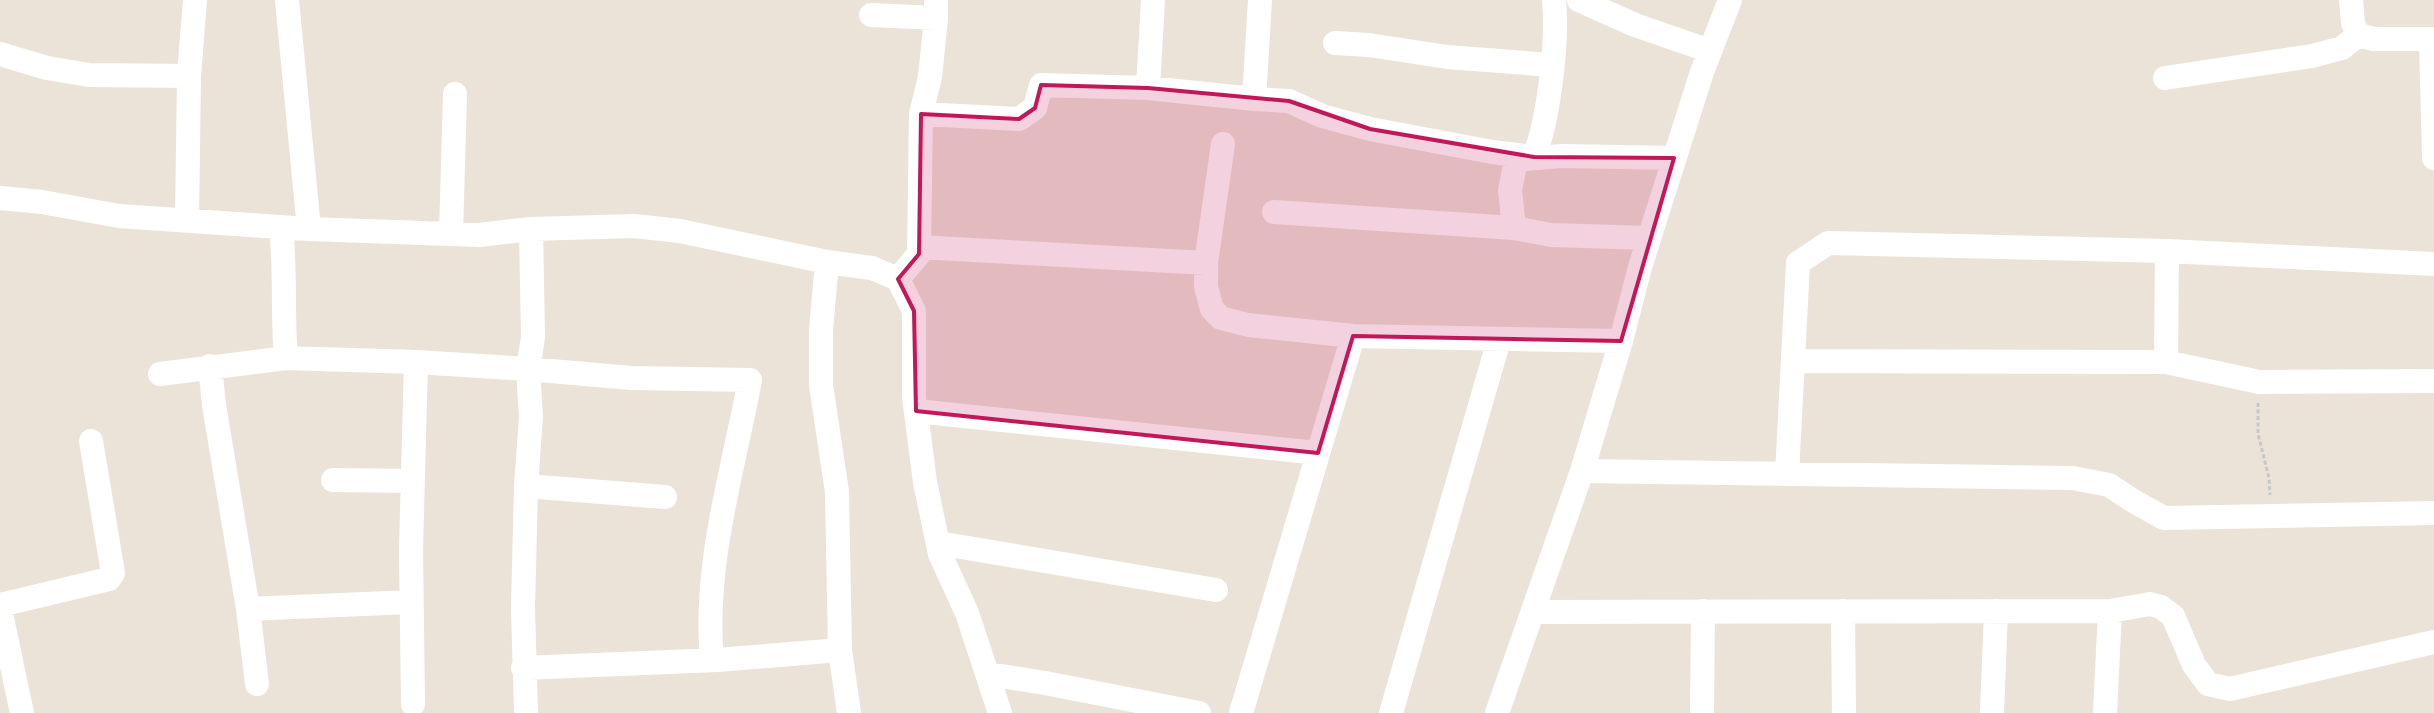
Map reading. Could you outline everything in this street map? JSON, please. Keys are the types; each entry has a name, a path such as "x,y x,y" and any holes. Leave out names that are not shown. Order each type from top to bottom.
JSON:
{"street":[{"path":"187,219 189,76 195,0"},
{"path":"287,0 310,229"},
{"path":"1148,88 1153,0"},
{"path":"1254,99 1260,0"},
{"path":"1534,157 1543,134 1551,65 1554,0"},
{"path":"1580,0 1635,25 1710,51"},
{"path":"1497,713 1582,471 1674,158 1710,51 1730,0"},
{"path":"2351,0 2353,23 2358,36"},
{"path":"871,15 936,9 930,76 921,114 919,254 898,279"},
{"path":"2165,78 2312,56 2342,48 2358,36 2374,39 2432,40 2434,158"},
{"path":"1335,43 1369,45 1447,57 1551,65"},
{"path":"0,54 47,68 89,75 189,76"},
{"path":"921,114 1019,118 1035,108 1041,85 1148,88 1289,101 1322,116 1370,129 1492,152 1534,157 1674,158"},
{"path":"451,234 455,94"},
{"path":"1223,144 1206,263 1208,294 1212,309 1221,318 1248,325 1353,336 1620,341"},
{"path":"1514,228 1510,190 1516,160 1534,157"},
{"path":"0,198 42,202 119,216 187,219 310,229 479,235 531,229 634,226 670,230 827,262 872,268 898,279 914,311 916,410 925,482 940,554 967,613 1000,713"},
{"path":"1274,212 1514,228 1551,235 1649,238"},
{"path":"281,227 285,262 284,333 286,358"},
{"path":"526,713 523,668 526,486 531,417 528,369 533,337 531,229"},
{"path":"1787,474 1798,263 1828,243 2167,251 2434,264"},
{"path":"919,247 1206,263"},
{"path":"2166,362 2167,251"},
{"path":"827,262 821,330 821,385 837,492 840,650 849,713"},
{"path":"1242,713 1353,336"},
{"path":"1391,713 1499,340"},
{"path":"160,374 210,366 286,358 416,362 632,378 750,380 716,553 711,625 712,660"},
{"path":"1793,361 2166,362 2259,382 2434,381"},
{"path":"413,704 410,602 411,481 416,362"},
{"path":"210,366 214,405 248,609 257,684"},
{"path":"916,410 1318,453"},
{"path":"0,605 109,579 113,573 91,441"},
{"path":"1582,471 2073,478 2109,485 2164,518 2434,513"},
{"path":"333,480 411,481"},
{"path":"526,486 665,497"},
{"path":"938,543 1216,590"},
{"path":"248,609 410,602"},
{"path":"1534,612 2110,611 2150,604 2161,608 2173,616 2194,665 2208,684 2230,689 2434,642"},
{"path":"0,609 22,713"},
{"path":"1702,713 1703,611"},
{"path":"1843,611 1844,713"},
{"path":"1992,713 1996,611"},
{"path":"2105,713 2110,611"},
{"path":"523,668 712,660 840,650"},
{"path":"988,674 1045,682 1173,710 1199,713"}],"path":[{"path":"2259,382 2258,434 2268,478 2272,516"}],"highlighted area":[{"path":"1041,85 1148,88 1289,101 1370,129 1534,157 1674,158 1621,341 1353,336 1318,453 916,411 914,311 898,279 919,254 921,114 1019,119 1035,108"}]}
